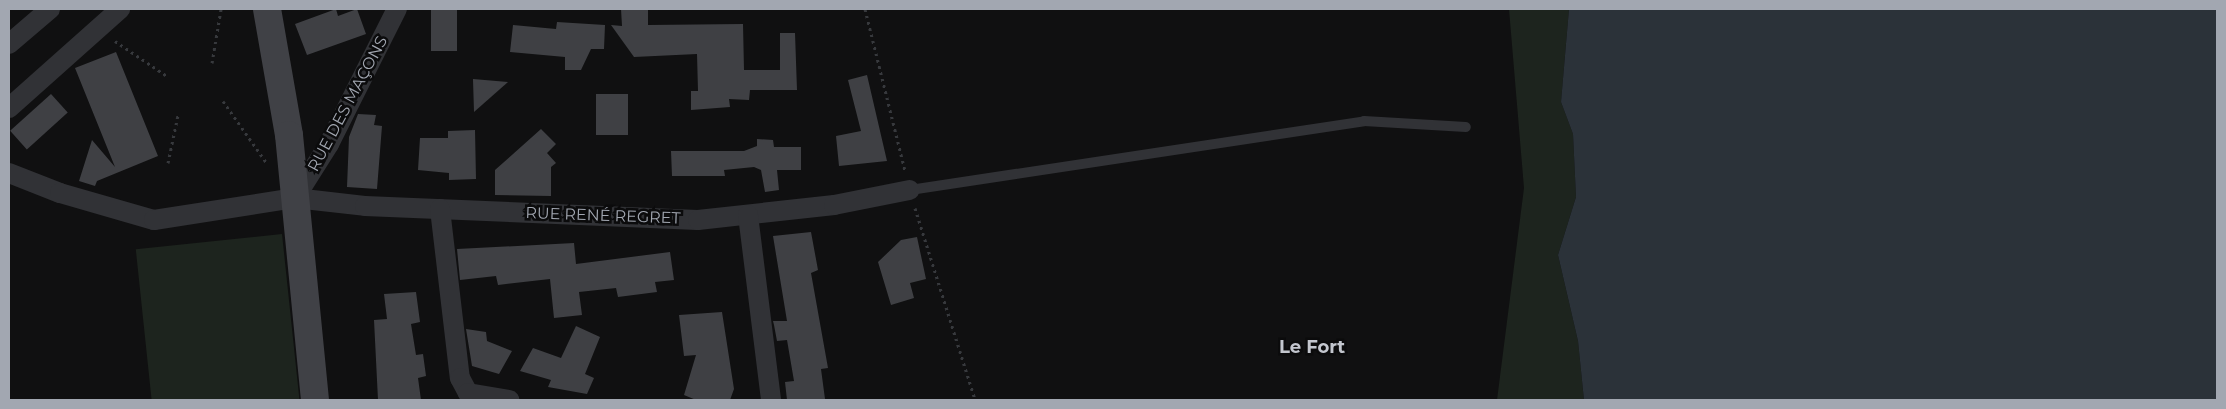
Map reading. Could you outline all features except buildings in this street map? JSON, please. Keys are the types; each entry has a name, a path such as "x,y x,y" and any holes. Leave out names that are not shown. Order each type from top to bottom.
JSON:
{"street":[{"path":"9,44 50,9"},
{"path":"9,108 120,9"},
{"path":"267,9 279,64 295,198 315,400"},
{"name":"RUE DES MAÇONS","path":"295,198 329,144 398,9"},
{"name":"RUE RENÉ REGRET","path":"9,173 154,220 295,198 440,209 698,220 834,205 910,190"},
{"path":"440,209 456,365 468,396 508,400"},
{"path":"748,215 772,400"}],"lane":[{"path":"910,190 1364,121 1466,127"}],"path":[{"path":"212,63 221,9"},
{"path":"97,29 166,76"},
{"path":"223,102 268,164"},
{"path":"168,163 178,115"}],"shaded area":[{"path":"1509,9 1569,9 1561,102 1573,134 1576,197 1558,255 1578,341 1584,400 1497,400 1524,188"},
{"path":"1569,9 2217,9 2217,400 1584,400 1578,341 1558,255 1576,197 1573,134 1561,102"},
{"path":"282,234 299,400 152,400 136,249"}],"district":[{"name":"Le Fort","path":"1312,347"}]}
